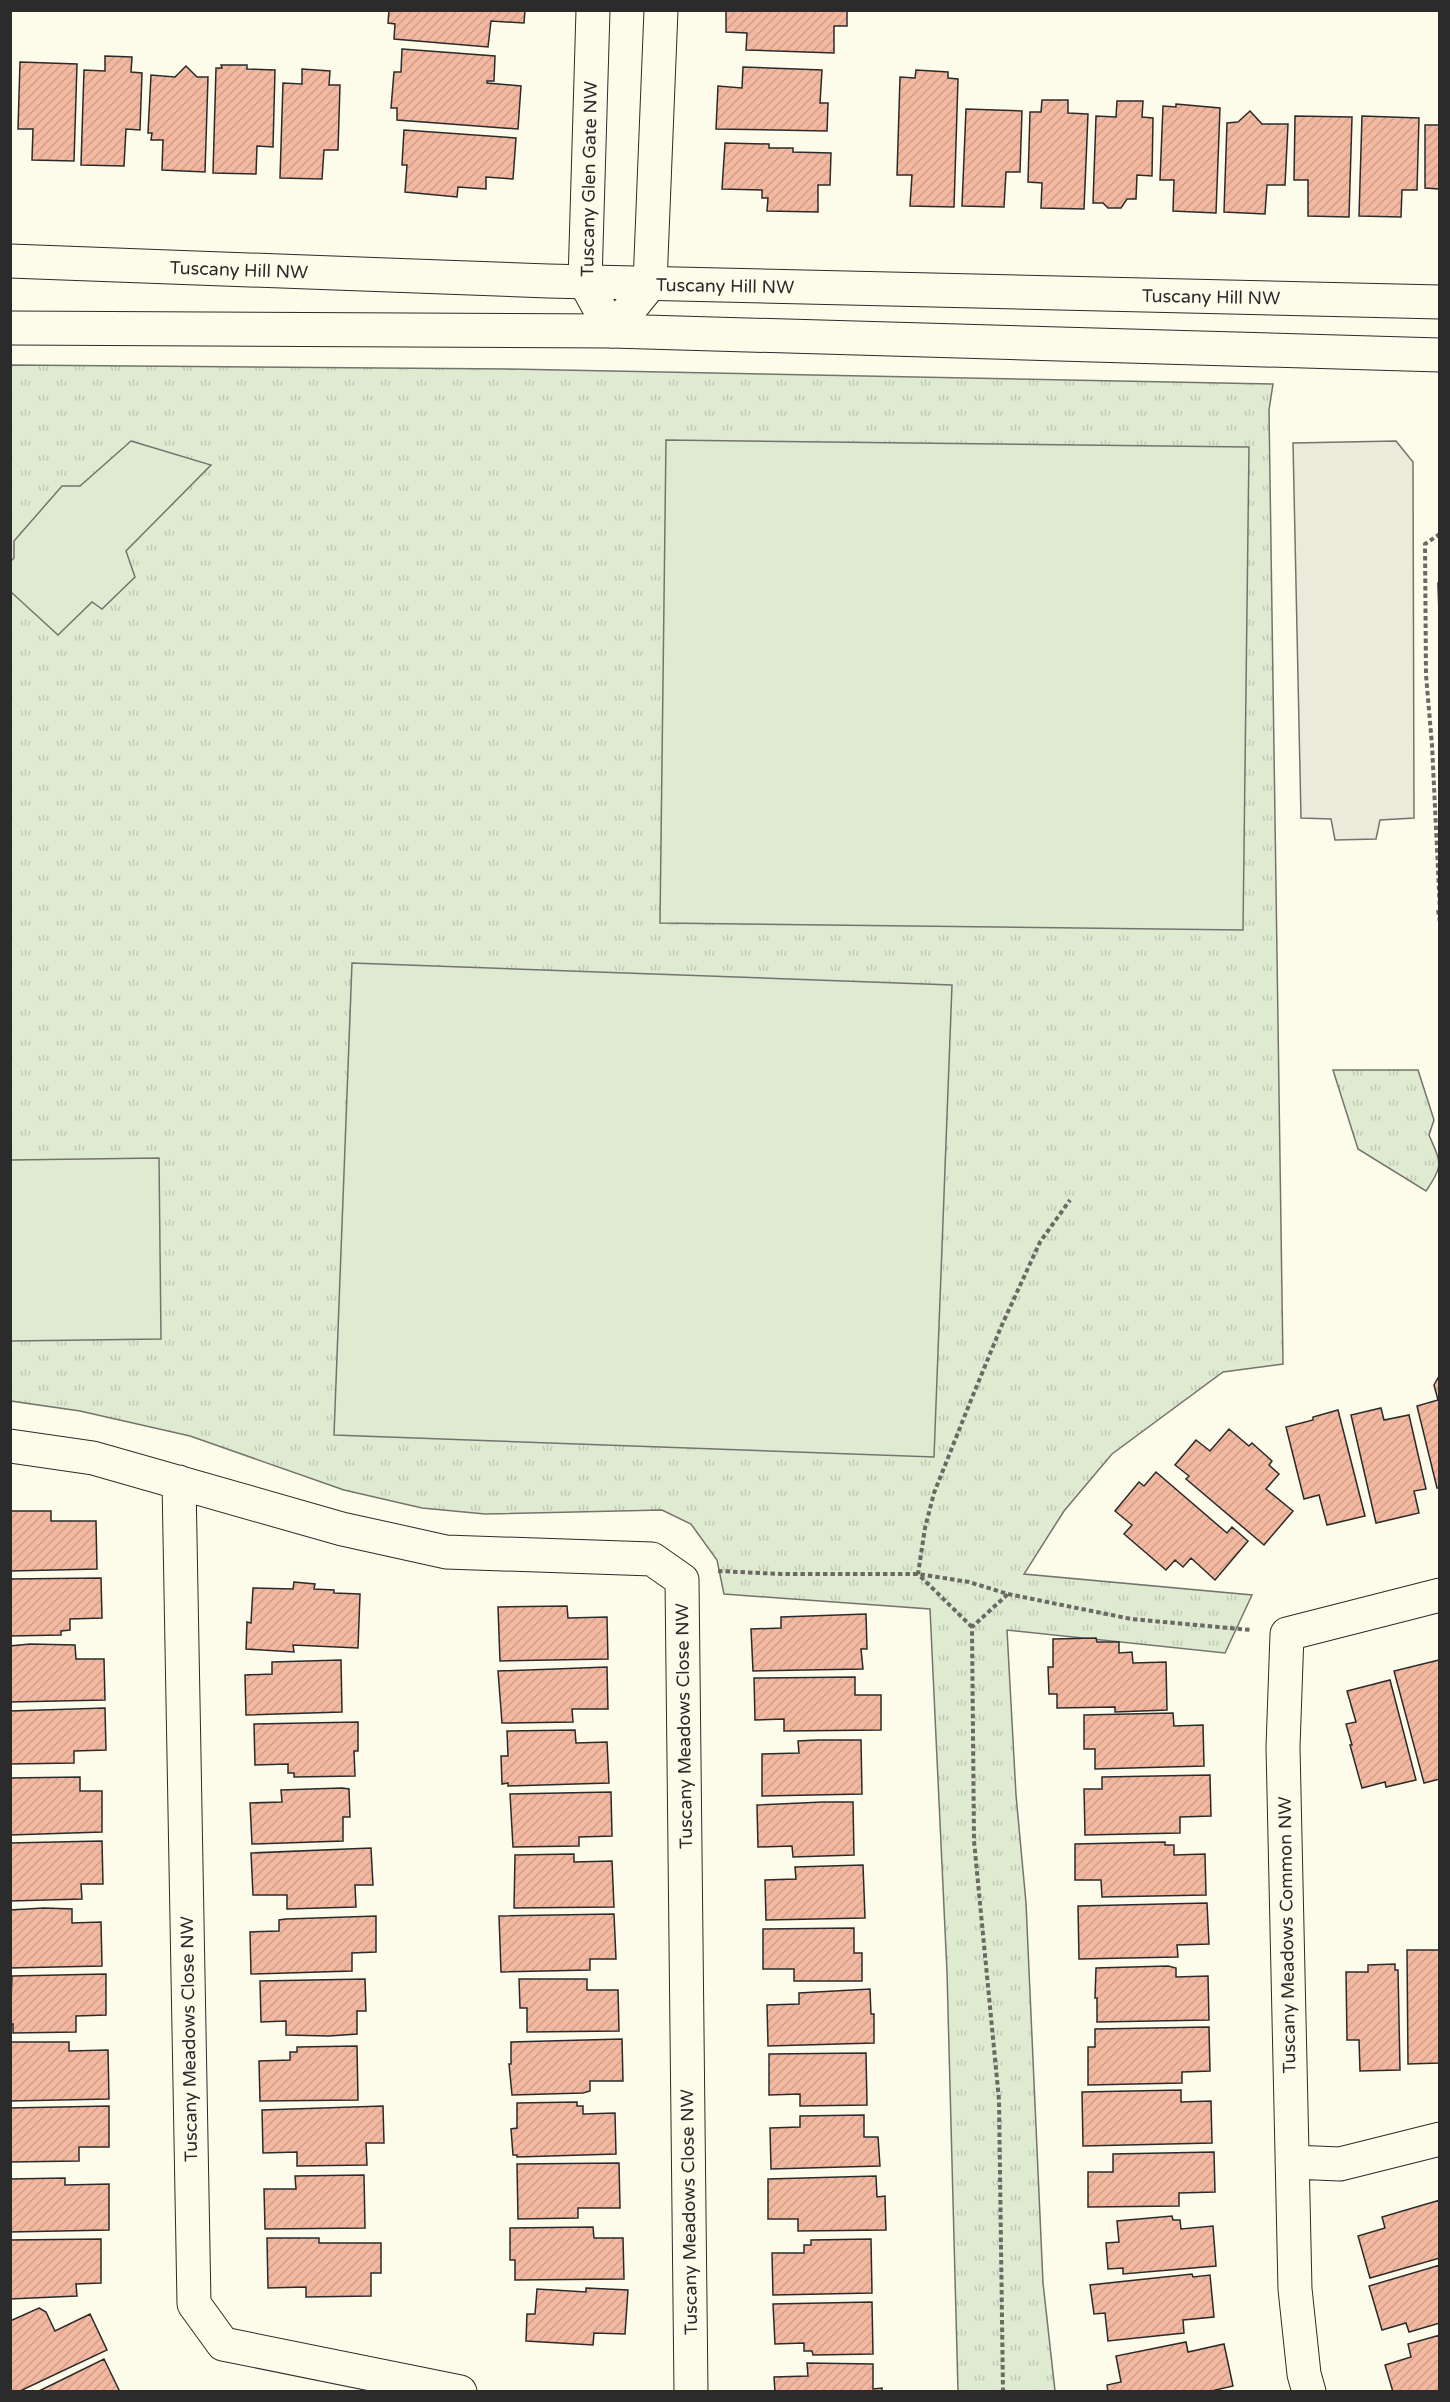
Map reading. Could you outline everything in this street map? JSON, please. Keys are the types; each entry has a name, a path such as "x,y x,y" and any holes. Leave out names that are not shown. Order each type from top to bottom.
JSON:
{"street":[{"name":"Tuscany Glen Gate NW","path":"593,10 585,282 612,331"},
{"path":"612,331 650,284 661,10"},
{"name":"Tuscany Hill NW","path":"10,261 650,284 1440,302"},
{"path":"10,328 612,331 1440,355"},
{"name":"Tuscany Meadows Close NW","path":"10,1446 93,1458 342,1529 446,1552 652,1559 682,1580 691,2391"},
{"name":"Tuscany Meadows Close NW","path":"179,1482 194,2304 223,2344 460,2391"},
{"path":"1287,1634 1440,1595"},
{"name":"Tuscany Meadows Common NW","path":"1287,1634 1283,1747 1295,2289 1304,2374 1309,2391"},
{"path":"1292,2162 1340,2164 1440,2139"}],"path":[{"path":"1440,534 1425,544 1426,675 1432,745 1440,922"},
{"path":"918,1574 925,1528 934,1493 985,1366 1040,1242 1070,1200"},
{"path":"682,1580 711,1570 781,1574 918,1574 969,1582 1008,1594 1131,1618 1287,1634"},
{"path":"918,1574 972,1627 974,1841 999,2100 1003,2391"},
{"path":"972,1627 1008,1594"}],"green space":[{"path":"11,365 509,369 1273,384 1269,410 1283,1364 1223,1372 1112,1454 1064,1511 1024,1574 1252,1595 1225,1653 1007,1630 1016,1795 1026,1903 1043,2283 1055,2391 958,2391 947,1972 930,1609 724,1594 717,1560 691,1524 662,1510 485,1514 422,1508 344,1490 190,1436 80,1411 11,1401"},
{"path":"666,440 1249,447 1243,930 660,923"},
{"path":"131,441 211,465 126,551 135,577 102,609 92,602 58,635 11,592 11,561 14,558 14,541 62,486 80,486"},
{"path":"352,963 952,985 934,1457 334,1435"},
{"path":"1333,1070 1418,1070 1434,1120 1429,1135 1439,1164 1436,1175 1426,1191 1358,1149"},
{"path":"159,1158 161,1339 11,1341 11,1160"}],"shaded area":[{"path":"1396,441 1413,462 1414,818 1380,820 1376,839 1335,840 1331,819 1301,818 1293,443"}],"building":[{"path":"389,10 525,10 524,23 491,21 488,47 394,39 395,24 388,23"},
{"path":"726,10 847,10 847,26 834,26 834,53 746,50 747,33 726,32"},
{"path":"402,49 495,56 494,81 487,81 487,83 521,86 518,129 397,120 397,108 391,108 394,72 401,72"},
{"path":"105,56 132,57 131,72 142,73 140,130 126,129 124,166 81,165 84,70 105,71"},
{"path":"20,62 77,64 74,161 32,160 33,129 18,129"},
{"path":"221,65 247,65 247,69 275,70 273,147 257,146 256,174 213,173 216,68 222,68"},
{"path":"186,66 197,77 208,77 205,172 162,170 163,140 151,140 152,133 148,133 151,75 175,77"},
{"path":"743,67 822,70 820,103 828,103 827,131 716,129 718,86 742,88"},
{"path":"302,69 330,71 329,85 340,85 338,150 324,150 322,179 280,178 283,83 302,84"},
{"path":"916,70 948,72 948,78 958,79 954,207 910,206 912,175 897,175 900,77 915,78"},
{"path":"1042,100 1068,100 1068,113 1088,114 1084,209 1041,208 1042,183 1028,182 1030,112 1041,112"},
{"path":"1117,101 1143,101 1142,117 1153,118 1152,176 1137,175 1136,199 1127,199 1121,208 1108,208 1103,203 1093,203 1096,116 1116,117"},
{"path":"1176,104 1220,108 1216,213 1173,211 1174,180 1160,180 1163,106 1176,107"},
{"path":"966,109 1022,111 1020,172 1006,172 1004,207 962,206"},
{"path":"1250,111 1262,124 1288,124 1285,185 1267,185 1265,214 1224,212 1227,123 1238,122"},
{"path":"1295,116 1352,117 1349,217 1308,216 1308,180 1294,180"},
{"path":"1362,116 1419,118 1417,190 1402,190 1401,217 1359,216"},
{"path":"1425,125 1440,125 1440,219 1439,189 1425,188"},
{"path":"404,130 516,138 513,179 486,177 486,189 458,187 457,197 405,192 407,165 402,165"},
{"path":"725,143 769,144 769,148 793,148 793,152 831,153 830,185 818,185 818,212 767,211 768,198 762,198 762,190 722,189"},
{"path":"1438,583 1440,583 1440,645"},
{"path":"1439,1376 1440,1488 1437,1488 1417,1406 1438,1400 1434,1385"},
{"path":"1381,1408 1384,1420 1409,1415 1426,1489 1414,1491 1419,1513 1376,1523 1351,1415"},
{"path":"1338,1410 1365,1516 1327,1525 1319,1495 1304,1499 1286,1427"},
{"path":"1229,1429 1249,1446 1252,1443 1272,1461 1269,1465 1279,1474 1266,1489 1293,1511 1264,1545 1186,1479 1189,1476 1175,1465 1196,1440 1210,1451"},
{"path":"1156,1472 1227,1533 1232,1527 1248,1541 1215,1580 1191,1558 1183,1567 1175,1560 1166,1570 1124,1534 1132,1525 1115,1511 1139,1482 1144,1486"},
{"path":"10,1511 51,1511 51,1521 96,1521 97,1569 10,1571"},
{"path":"101,1578 102,1618 70,1619 70,1630 61,1631 61,1635 10,1636 10,1579"},
{"path":"294,1582 315,1584 314,1589 334,1590 334,1593 360,1594 358,1648 293,1645 294,1652 246,1649 247,1622 251,1623 253,1588 293,1589"},
{"path":"567,1606 568,1618 607,1617 608,1659 500,1661 498,1607"},
{"path":"866,1614 867,1649 861,1649 863,1669 753,1671 751,1629 781,1628 781,1617"},
{"path":"1096,1638 1097,1642 1119,1642 1119,1653 1132,1652 1133,1663 1166,1662 1167,1710 1115,1712 1115,1707 1057,1708 1057,1694 1049,1694 1048,1667 1053,1667 1053,1639"},
{"path":"75,1645 76,1659 104,1659 105,1700 10,1702 10,1646"},
{"path":"341,1660 342,1712 246,1715 245,1675 272,1674 272,1662"},
{"path":"1439,1660 1440,1779 1424,1783 1394,1671"},
{"path":"607,1667 608,1709 572,1709 573,1722 502,1723 498,1671"},
{"path":"855,1677 855,1695 881,1695 881,1730 784,1731 784,1719 755,1720 754,1678"},
{"path":"1390,1680 1416,1780 1386,1787 1385,1782 1362,1788 1346,1724 1356,1722 1347,1691"},
{"path":"105,1708 106,1750 74,1751 74,1763 10,1764 10,1711"},
{"path":"1173,1713 1174,1726 1203,1725 1204,1766 1095,1769 1095,1749 1084,1749 1084,1715"},
{"path":"358,1722 358,1751 354,1751 355,1776 294,1777 294,1773 288,1773 288,1764 255,1765 254,1724"},
{"path":"575,1730 576,1743 607,1742 609,1783 508,1786 508,1783 502,1784 501,1756 508,1756 507,1731"},
{"path":"861,1740 862,1794 762,1796 762,1754 799,1753 798,1741"},
{"path":"1210,1775 1211,1816 1180,1817 1180,1833 1085,1835 1084,1789 1102,1789 1102,1777"},
{"path":"80,1777 80,1791 102,1791 102,1832 10,1835 10,1778"},
{"path":"349,1789 350,1817 343,1817 343,1841 252,1844 250,1803 282,1802 281,1790"},
{"path":"611,1792 612,1836 579,1837 579,1846 513,1847 510,1794"},
{"path":"853,1802 854,1855 793,1857 792,1846 758,1847 757,1805"},
{"path":"102,1841 103,1884 81,1884 82,1899 10,1901 10,1843"},
{"path":"1165,1842 1165,1845 1174,1845 1174,1855 1205,1854 1206,1895 1102,1897 1101,1880 1075,1880 1075,1844"},
{"path":"371,1848 373,1885 355,1885 356,1907 287,1909 287,1895 253,1895 251,1853"},
{"path":"574,1854 574,1862 612,1861 614,1907 514,1908 515,1855"},
{"path":"863,1865 865,1918 766,1920 765,1880 796,1879 795,1867"},
{"path":"1207,1903 1209,1944 1177,1945 1178,1957 1079,1959 1078,1906"},
{"path":"72,1909 72,1923 101,1922 102,1966 10,1968 10,1910"},
{"path":"614,1914 616,1959 590,1959 590,1970 501,1972 499,1916"},
{"path":"376,1916 376,1952 352,1953 352,1971 251,1974 250,1932 279,1931 279,1920 286,1919"},
{"path":"854,1928 854,1953 862,1953 862,1981 794,1981 794,1969 763,1969 763,1929"},
{"path":"1407,1950 1440,1950 1440,2063 1408,2064"},
{"path":"1395,1964 1395,1970 1398,1970 1400,2070 1360,2071 1359,2040 1347,2040 1346,1972 1368,1972 1368,1965"},
{"path":"1168,1966 1176,1968 1176,1977 1208,1976 1209,2020 1097,2022 1096,1968"},
{"path":"106,1974 106,2015 76,2016 76,2032 13,2033 13,2024 10,2024 12,1976"},
{"path":"365,1979 366,2011 357,2011 357,2034 286,2035 286,2021 261,2022 260,1981"},
{"path":"519,1979 587,1979 587,1990 618,1990 619,2031 527,2032 527,2008 520,2008"},
{"path":"870,1989 871,2014 874,2014 874,2043 768,2046 767,2005 799,2004 799,1993"},
{"path":"1209,2027 1210,2071 1182,2072 1182,2083 1088,2085 1088,2047 1095,2047 1095,2029"},
{"path":"622,2039 623,2081 590,2081 590,2091 583,2093 512,2095 509,2064 511,2064 511,2042"},
{"path":"10,2042 69,2042 69,2051 108,2050 109,2099 10,2101"},
{"path":"357,2046 358,2100 260,2101 259,2061 290,2060 290,2052 297,2052 297,2047"},
{"path":"866,2053 867,2105 800,2106 800,2094 769,2095 769,2054"},
{"path":"1181,2090 1181,2102 1211,2101 1212,2143 1083,2146 1082,2092"},
{"path":"577,2102 577,2106 583,2106 583,2114 615,2113 616,2154 517,2157 513,2155 511,2129 517,2128 517,2103"},
{"path":"109,2106 109,2147 79,2147 79,2161 10,2162 10,2108"},
{"path":"383,2106 384,2143 366,2143 367,2165 297,2166 297,2152 263,2153 262,2110"},
{"path":"864,2115 864,2137 878,2137 880,2166 771,2169 770,2128 800,2127 800,2116"},
{"path":"1214,2152 1215,2192 1179,2193 1179,2206 1088,2207 1088,2172 1113,2172 1113,2154"},
{"path":"619,2163 620,2208 578,2208 578,2218 518,2219 517,2164"},
{"path":"364,2175 365,2228 265,2229 264,2189 296,2189 295,2176"},
{"path":"876,2176 877,2197 885,2196 886,2230 798,2231 798,2219 768,2219 768,2179"},
{"path":"65,2178 65,2185 109,2184 109,2230 10,2232 10,2179"},
{"path":"1440,2200 1440,2258 1370,2278 1358,2236 1385,2228 1382,2217"},
{"path":"1172,2216 1173,2220 1180,2220 1181,2229 1213,2226 1216,2266 1123,2274 1123,2268 1108,2269 1106,2243 1119,2242 1117,2221"},
{"path":"593,2227 594,2238 623,2238 624,2279 515,2280 515,2260 510,2260 510,2228"},
{"path":"267,2238 319,2238 319,2243 381,2243 381,2273 371,2273 371,2296 306,2297 306,2287 268,2288"},
{"path":"101,2239 101,2283 76,2284 77,2296 10,2299 10,2240"},
{"path":"871,2239 872,2293 773,2295 772,2253 804,2253 804,2245 811,2245 811,2240"},
{"path":"1440,2265 1440,2323 1409,2332 1406,2323 1382,2330 1369,2286"},
{"path":"1192,2274 1193,2277 1210,2275 1214,2317 1183,2320 1184,2333 1108,2341 1105,2313 1094,2314 1090,2285"},
{"path":"586,2288 628,2290 625,2334 594,2333 593,2345 526,2341 527,2314 535,2314 537,2289 586,2292"},
{"path":"872,2302 873,2354 813,2355 812,2351 804,2351 804,2343 775,2344 773,2304"},
{"path":"39,2308 46,2312 55,2331 90,2314 107,2350 18,2392 12,2392 10,2387 10,2321"},
{"path":"1440,2335 1440,2391 1393,2392 1385,2365 1411,2357 1408,2344"},
{"path":"1186,2342 1188,2352 1224,2344 1233,2386 1207,2392 1108,2392 1107,2385 1121,2382 1116,2356"},
{"path":"104,2359 120,2392 37,2392"},
{"path":"807,2363 873,2364 873,2389 882,2388 882,2392 775,2392 774,2377 808,2376"}]}
